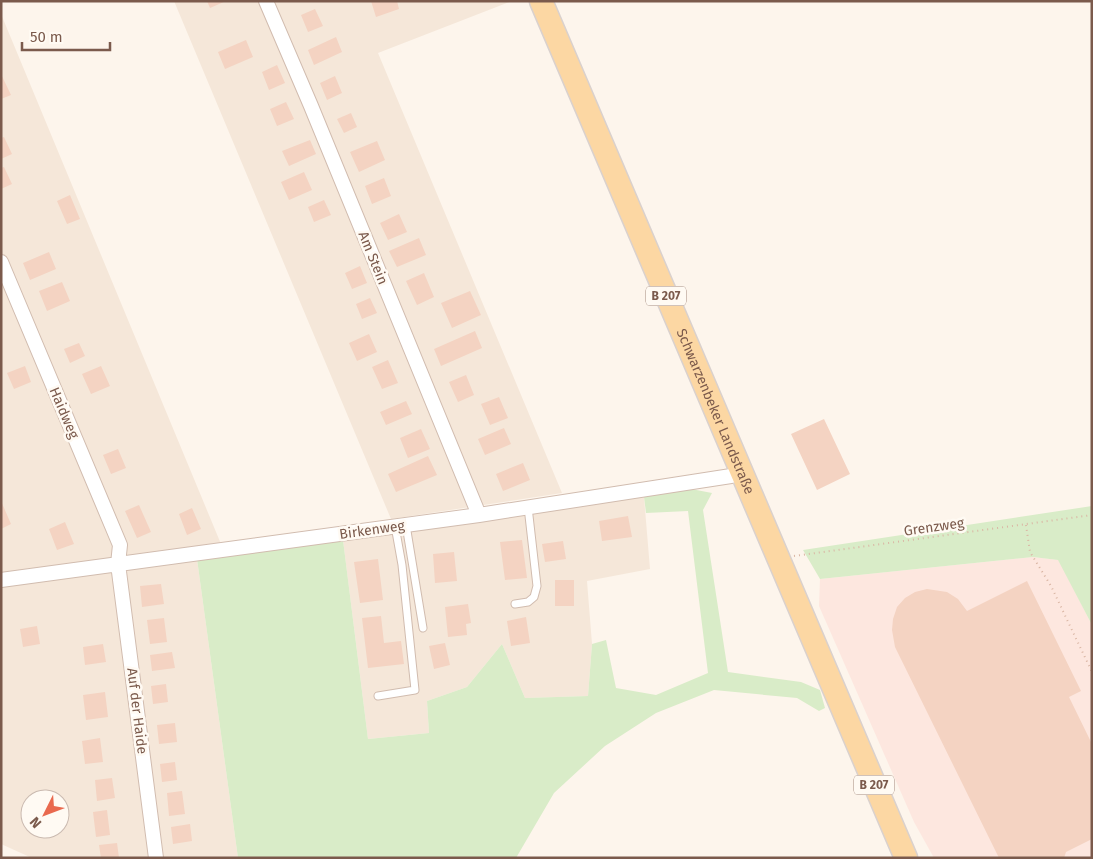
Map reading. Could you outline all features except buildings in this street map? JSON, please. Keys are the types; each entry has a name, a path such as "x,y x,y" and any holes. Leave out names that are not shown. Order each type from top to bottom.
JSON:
{"main road":[{"name":"Schwarzenbeker Landstraße","path":"541,1 906,858"}],"street":[{"name":"Am Stein","path":"266,1 312,106 479,515"},
{"name":"Haidweg","path":"1,262 120,545 118,564"},
{"name":"Birkenweg","path":"1,580 479,515 742,473"},
{"name":"Auf der Haide","path":"118,564 156,858"}],"lane":[{"path":"515,604 528,602 534,597 537,586 528,507"},
{"path":"400,526 423,628"},
{"path":"378,696 415,690 402,565 400,526"}],"path":[{"name":"Grenzweg","path":"778,558 1092,515"},
{"path":"1026,525 1030,552 1051,586 1092,672"}],"shaded area":[{"path":"174,1 512,1 378,53 562,493 391,519"},
{"path":"1,14 221,544 1,575"},
{"path":"644,497 650,569 587,581 592,644 588,696 525,698 502,644 467,687 427,701 429,733 368,739 343,540"},
{"path":"1033,557 1059,560 1092,625 1092,858 934,858 914,822 819,606 820,579"},
{"path":"197,559 238,858 32,858 1,844 1,587"}],"green space":[{"path":"686,488 712,493 703,510 728,672 801,682 820,690 825,708 819,711 797,698 714,690 656,713 605,746 554,793 516,858 238,858 197,559 343,540 368,739 429,733 427,701 467,687 502,644 525,698 588,696 592,644 606,640 616,688 656,695 708,673 688,511 646,513 644,497"},
{"path":"1092,506 1092,625 1058,560 1033,557 820,579 803,550"}]}
